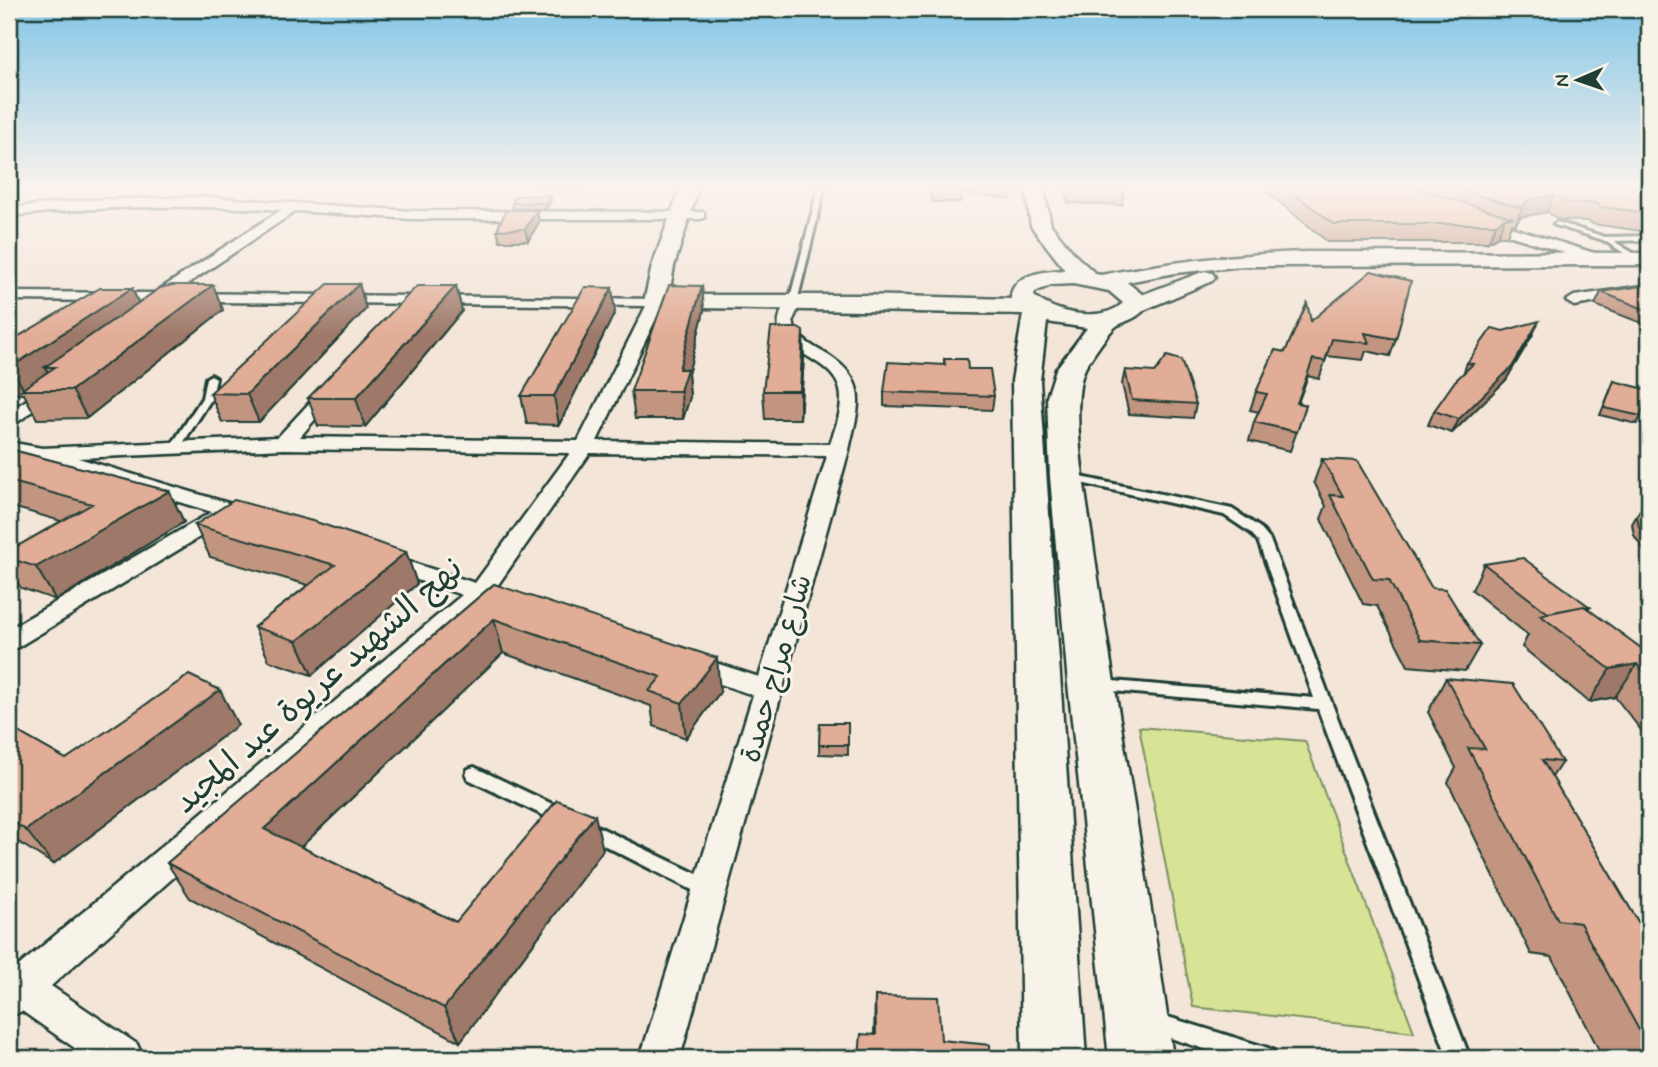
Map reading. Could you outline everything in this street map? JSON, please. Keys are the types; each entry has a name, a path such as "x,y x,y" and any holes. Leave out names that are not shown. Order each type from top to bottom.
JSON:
{"main road":[{"path":"676,289 685,236"},
{"path":"676,289 685,236"},
{"path":"1049,236 1068,261 1108,296"},
{"path":"1031,289 1070,319 1108,296 1175,267 1244,260 1598,259 1645,262"},
{"path":"676,289 793,302 860,302 1031,289 1060,277 1108,296 1254,271 1645,262"},
{"path":"1031,289 1026,381 1054,1058"},
{"path":"1108,296 1065,382 1062,397 1067,477 1090,684 1139,1038"}],"street":[{"path":"157,305 254,236"},
{"path":"1526,236 1598,259"},
{"path":"9,296 157,305 178,298 411,301 676,289"},
{"name":"نهج الشهيد عريوة عبد المجيد","path":"15,993 480,593 585,446 676,289"},
{"path":"1574,301 1649,289"},
{"path":"393,321 411,301"},
{"name":"شارع مراح حمدة","path":"660,1058 839,450 849,393 845,378 834,365 796,343 787,332 785,321 793,302"},
{"path":"284,443 348,372"},
{"path":"9,419 68,378"},
{"path":"42,454 284,443 839,450"},
{"path":"9,448 42,454 270,523"},
{"path":"9,640 230,510"},
{"path":"362,554 506,601"},
{"path":"663,655 768,690"},
{"path":"15,993 123,1058"}],"lane":[{"path":"793,302 810,236"},
{"path":"1595,236 1645,262"},
{"path":"1605,239 1649,238"},
{"path":"174,449 207,398 211,379"},
{"path":"1067,477 1208,506 1228,513 1255,530 1264,540 1459,1058"},
{"path":"1090,684 1324,704"},
{"path":"474,774 709,889"},
{"path":"1139,1038 1265,1058"}],"green space":[{"path":"1139,727 1305,741 1414,1032 1193,1007"}],"building":[{"path":"1371,271 1411,281 1396,339 1365,333 1369,343 1332,339 1325,361 1313,359 1297,403 1306,405 1297,432 1254,422 1267,394 1256,392 1275,350 1285,352 1307,303 1311,321"},
{"path":"328,284 359,284 247,394 210,393"},
{"path":"172,285 213,285 72,390 21,390 55,367 45,367 160,288"},
{"path":"669,285 702,286 679,369 687,369 680,391 631,391"},
{"path":"1649,285 1649,311 1601,292"},
{"path":"417,286 456,286 356,398 308,398"},
{"path":"585,287 612,288 554,396 521,396"},
{"path":"100,288 132,288 9,367 9,342"},
{"path":"1539,321 1512,367 1459,419 1434,411 1455,381 1473,364 1467,363 1492,328 1503,331"},
{"path":"771,328 798,328 803,331 800,391 763,391"},
{"path":"1167,356 1181,360 1196,404 1132,400 1125,370 1155,372"},
{"path":"944,359 967,359 968,369 990,369 994,396 884,392 888,362 945,365"},
{"path":"1614,381 1649,390 1641,416 1604,408"},
{"path":"9,449 169,491 36,567 9,558 9,551 92,504 9,481"},
{"path":"1322,459 1357,461 1432,588 1445,589 1480,645 1420,640 1389,580 1373,579 1330,495 1343,496"},
{"path":"1649,495 1649,542 1639,527 1637,516"},
{"path":"234,500 316,522 406,552 297,641 254,627 335,565 195,525"},
{"path":"1523,558 1590,607 1548,613 1484,564"},
{"path":"494,584 717,658 682,703 649,691 661,677 494,619 264,829 456,922 557,800 595,815 444,1008 167,863"},
{"path":"1584,606 1649,654 1649,678 1637,664 1610,669 1540,615"},
{"path":"189,675 220,690 26,830 9,819 9,727 66,759"},
{"path":"1446,678 1513,684 1562,762 1542,760 1649,940 1649,1048 1580,923 1558,920 1468,748 1485,749"},
{"path":"820,723 848,723 848,745 819,745"},
{"path":"875,996 938,997 941,1040 990,1045 990,1058 859,1058 861,1034 876,1035"}]}
